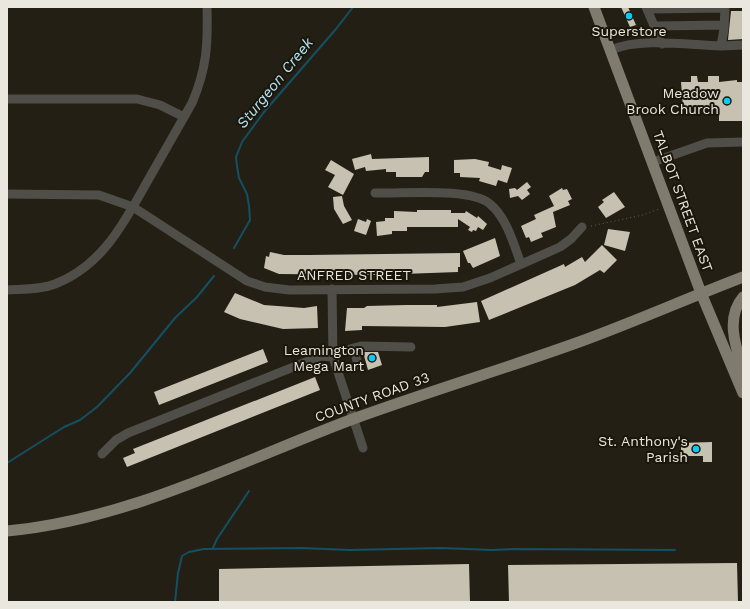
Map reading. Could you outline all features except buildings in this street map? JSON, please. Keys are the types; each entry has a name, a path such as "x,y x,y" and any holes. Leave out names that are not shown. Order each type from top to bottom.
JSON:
{"main road":[{"name":"TALBOT STREET EAST","path":"594,7 701,293 743,393"},
{"name":"COUNTY ROAD 33","path":"7,531 67,521 123,507 173,490 353,419 579,342 743,277"},
{"path":"743,297 737,307 733,325 734,336 743,370"}],"street":[{"path":"7,290 38,289 55,285 85,268 111,242 133,208 192,103 204,71 206,59 207,7"},
{"path":"662,44 647,8 725,8 721,46"},
{"path":"655,26 724,25"},
{"path":"610,50 628,45 743,45"},
{"path":"7,99 137,99 160,105 184,117"},
{"path":"653,162 707,143 743,142"},
{"path":"375,193 454,193 481,198 490,204 500,215 521,264"},
{"name":"ANFRED STREET","path":"7,194 99,195 133,208 247,280 257,285 280,290 459,287 484,281 566,243 582,227"},
{"path":"332,289 333,357 363,448"},
{"path":"358,364 352,348 361,346 411,347"},
{"path":"102,454 116,440 128,433 321,356 333,357"}],"path":[{"path":"582,227 643,216 669,205"}],"waterway":[{"name":"Sturgeon Creek","path":"234,248 250,220 247,194 239,178 236,157 242,142 264,112 336,29 353,7"},
{"name":"Sturgeon Creek","path":"7,463 64,427 80,420 97,407 130,373 175,318 197,297 214,276"},
{"path":"213,548 217,539 249,491"},
{"path":"175,602 178,573 182,556 189,552 204,549 301,548 350,550 441,548 492,550 675,550"}],"place":[{"name":"Superstore","path":"629,16"},
{"name":"Meadow Brook Church","path":"727,101"},
{"name":"Leamington Mega Mart","path":"372,358"},
{"name":"St. Anthony's Parish","path":"696,449"}]}
